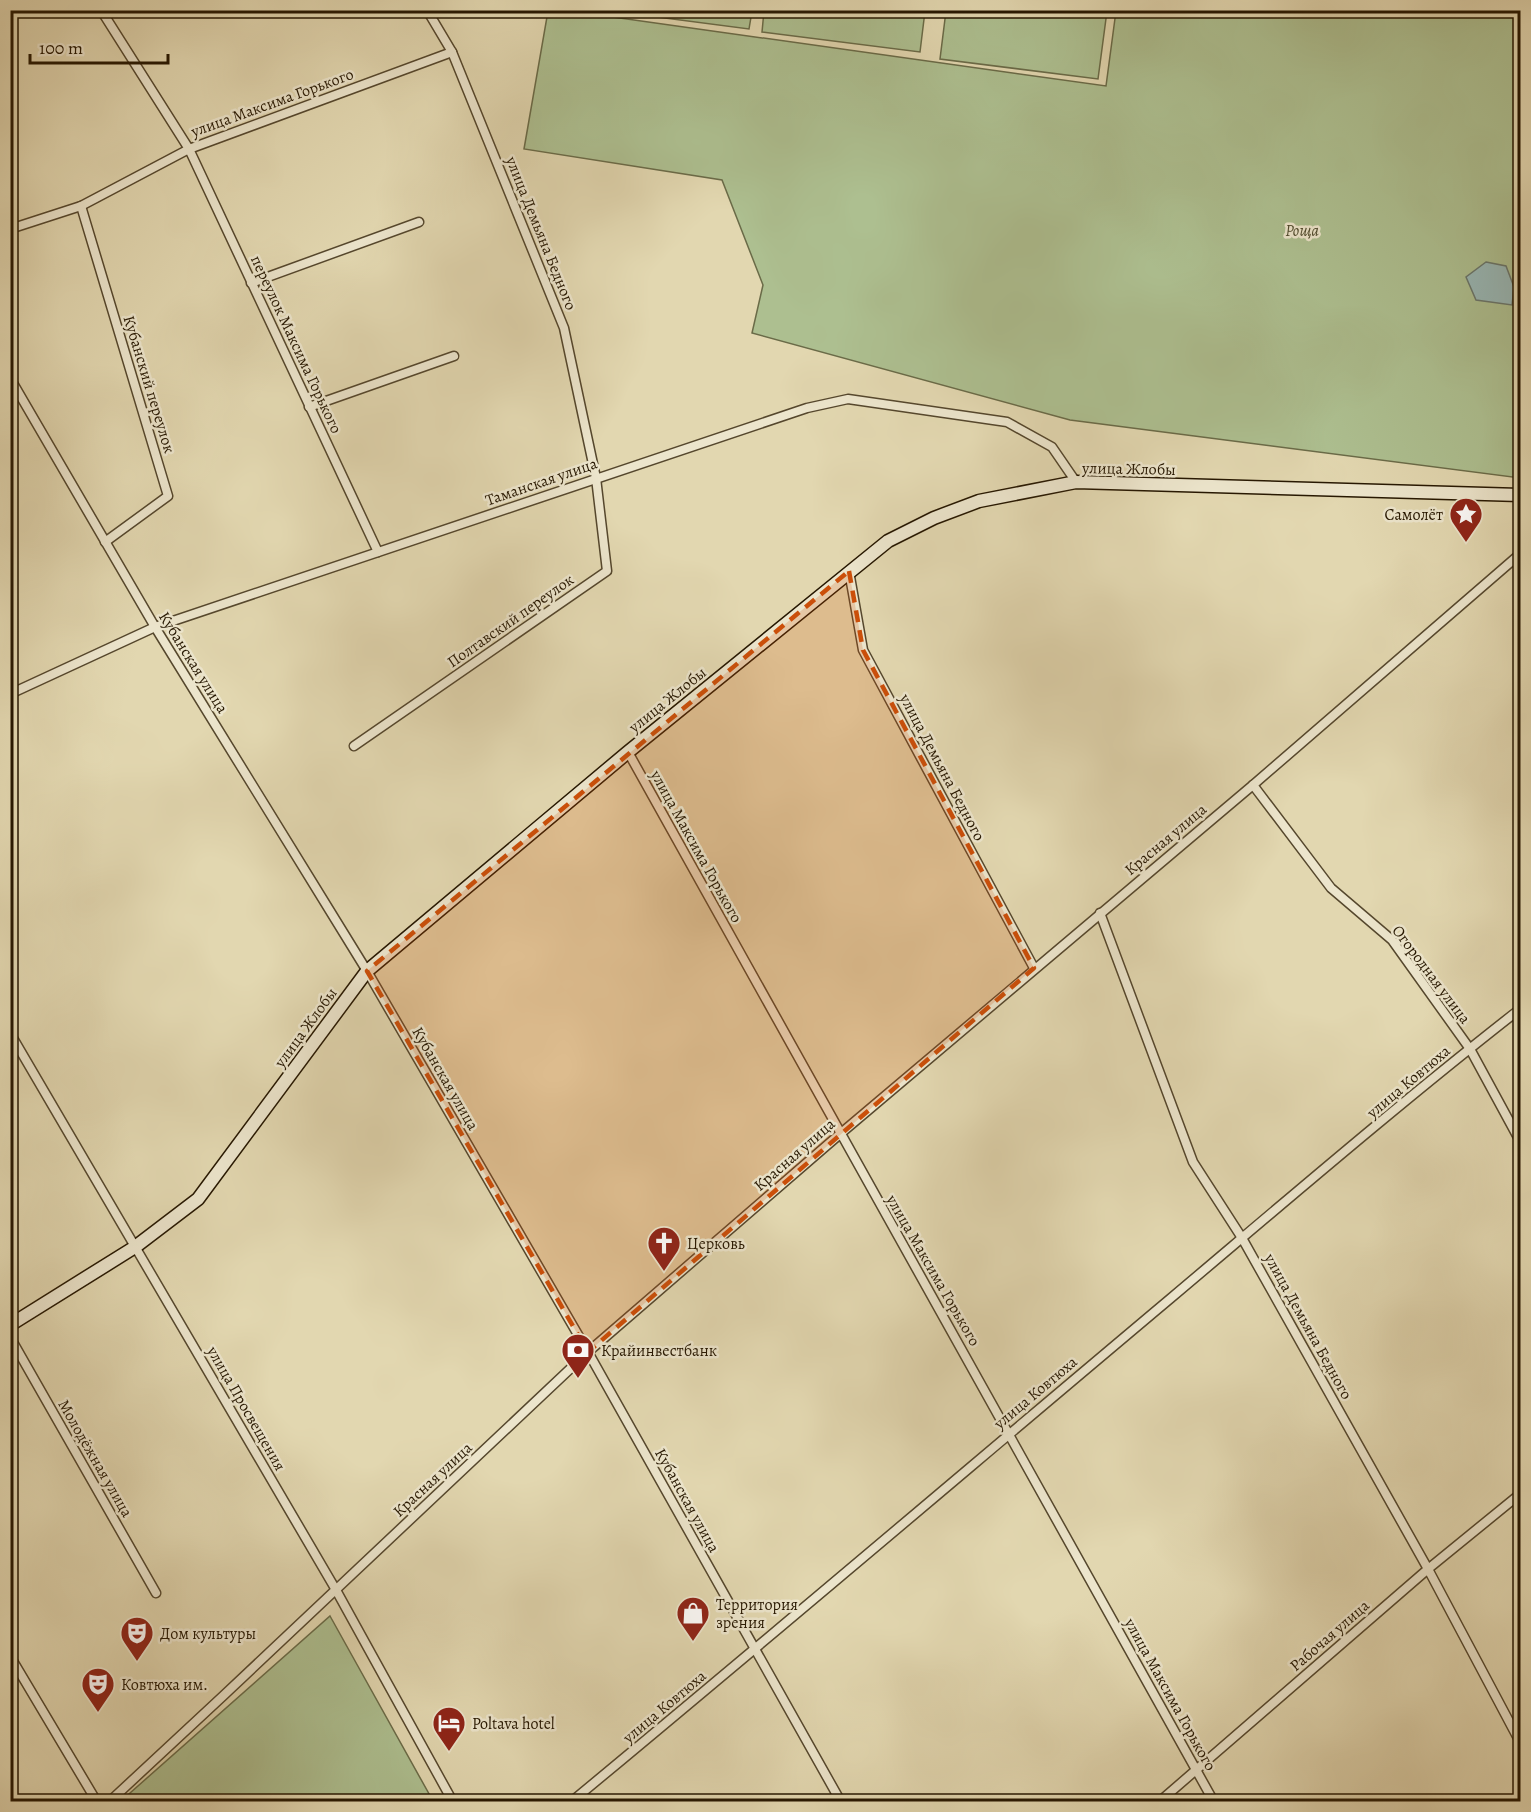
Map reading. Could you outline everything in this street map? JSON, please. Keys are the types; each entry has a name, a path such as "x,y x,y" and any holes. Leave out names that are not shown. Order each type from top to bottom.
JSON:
{"street":[{"name":"улица Максима Горького","path":"101,10 189,149 452,52"},
{"name":"улица Демьяна Бедного","path":"427,10 452,52 564,328 596,478"},
{"path":"10,229 81,206 189,149"},
{"name":"переулок Максима Горького","path":"189,149 378,552"},
{"name":"Кубанский переулок","path":"81,206 168,496 105,542"},
{"path":"251,283 419,222"},
{"path":"309,407 454,356"},
{"name":"Кубанская улица","path":"10,378 155,627 367,971 588,1352 841,1802"},
{"name":"Таманская улица","path":"10,694 155,627 807,408 848,399 1007,422 1052,447 1076,482"},
{"name":"Полтавский переулок","path":"354,746 607,571 596,478"},
{"name":"улица Жлобы","path":"10,1325 135,1247 198,1199 367,971 628,753 888,541 934,518 979,501 1076,482 1521,495"},
{"name":"Красная улица","path":"109,1802 588,1352 1034,968 1253,785 1521,554"},
{"name":"улица Демьяна Бедного","path":"849,571 863,650 1034,968"},
{"name":"улица Максима Горького","path":"628,753 1010,1433 1214,1802"},
{"name":"Огородная улица","path":"1253,785 1331,888 1392,940 1470,1048 1521,1141"},
{"name":"улица Демьяна Бедного","path":"1100,913 1193,1162 1242,1238 1428,1569 1521,1742"},
{"name":"улица Ковтюха","path":"571,1802 1242,1238 1470,1048 1521,1009"},
{"name":"улица Просвещения","path":"10,1033 336,1590 453,1802"},
{"name":"Молодёжная улица","path":"10,1337 156,1593"},
{"name":"Рабочая улица","path":"1159,1802 1428,1569 1521,1494"},
{"path":"10,1656 97,1802"}],"highlighted area":[{"path":"849,571 863,650 1034,968 588,1352 367,971"}],"green space":[{"name":"Роща","path":"548,11 570,11 1106,86 1116,11 1520,11 1520,478 1070,420 752,333 763,285 722,180 524,149"},
{"path":"611,11 752,11 749,29"},
{"path":"764,11 925,11 920,52 762,32"},
{"path":"946,11 1107,11 1098,79 940,59"},
{"path":"330,1616 433,1801 121,1801"}],"water":[{"path":"1486,262 1506,266 1514,287 1512,305 1476,300 1466,277"}],"place":[{"name":"Самолёт","path":"1466,543"},
{"name":"Церковь","path":"664,1272"},
{"name":"Крайинвестбанк","path":"578,1379"},
{"name":"Территория зрения","path":"693,1642"},
{"name":"Дом культуры","path":"137,1662"},
{"name":"Ковтюха им.","path":"98,1713"},
{"name":"Poltava hotel","path":"449,1752"}]}
